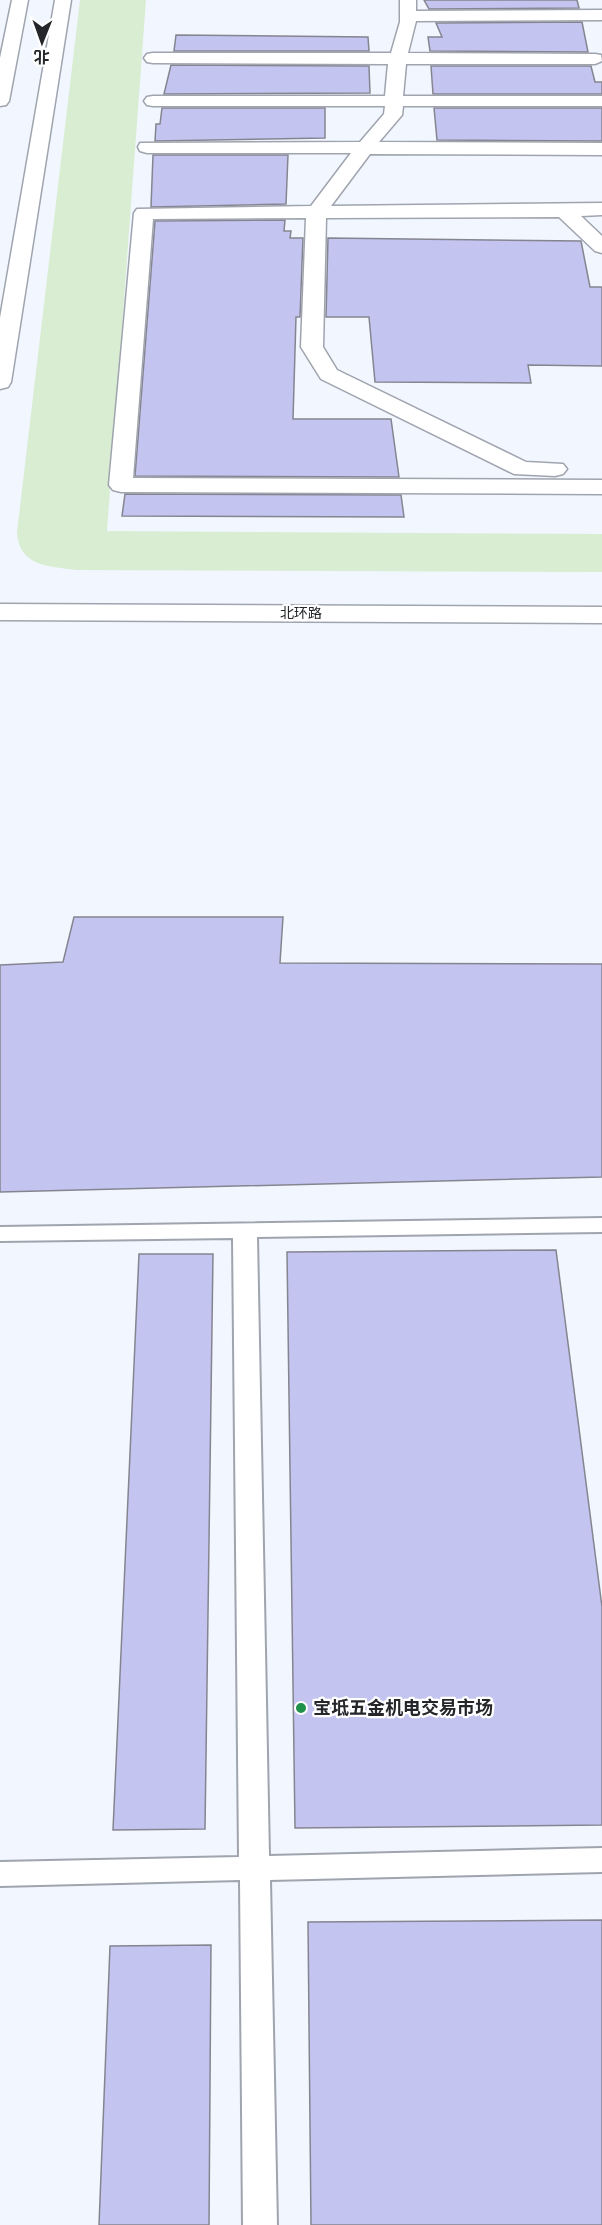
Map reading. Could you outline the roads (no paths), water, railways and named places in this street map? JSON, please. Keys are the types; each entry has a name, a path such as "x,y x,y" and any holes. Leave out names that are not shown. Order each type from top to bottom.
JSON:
{"street":[{"path":"0,101 20,0"},
{"path":"0,382 63,0"},
{"path":"602,15 408,8 399,58 393,115 316,213 312,347 329,374 522,469 602,469"},
{"path":"153,58 596,59"},
{"path":"153,101 602,101"},
{"path":"147,147 602,149"},
{"path":"602,209 144,213 122,485 602,487"},
{"path":"564,211 602,247"},
{"name":"北环路","path":"0,597 602,600"},
{"name":"北环路","path":"0,612 602,615"}],"lane":[{"path":"0,1234 602,1225"},
{"path":"244,1230 260,2225"},
{"path":"0,1874 602,1860"}],"place":[{"name":"宝坻五金机电交易市场","path":"301,1708"}]}
